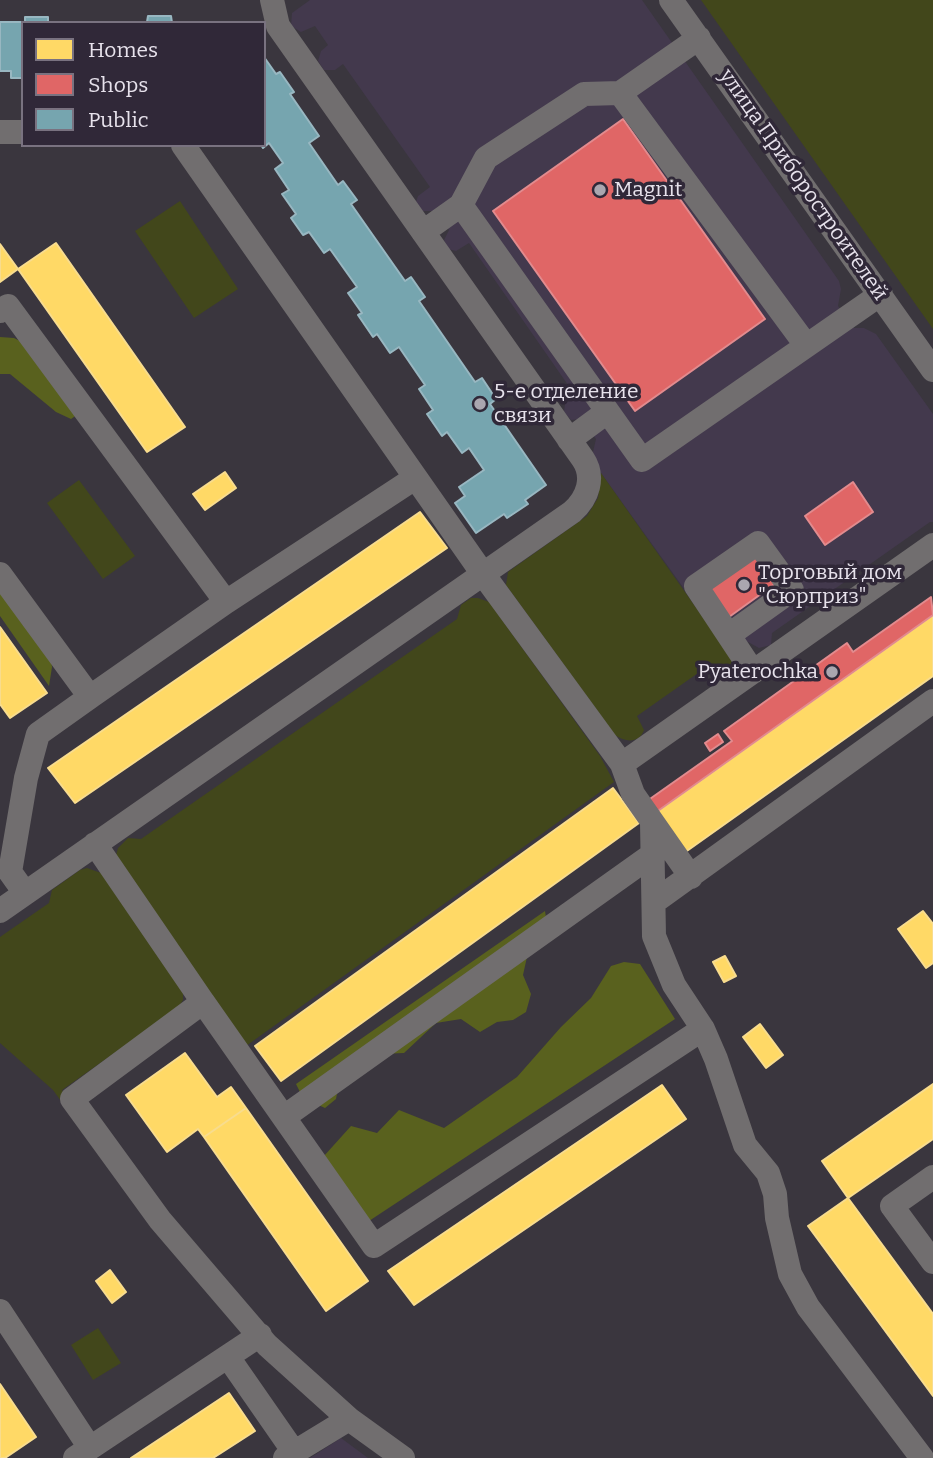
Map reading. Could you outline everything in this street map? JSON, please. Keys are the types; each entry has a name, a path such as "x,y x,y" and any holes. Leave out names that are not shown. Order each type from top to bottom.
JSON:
{"street":[{"path":"0,911 483,574 582,503 587,491 587,465 278,26 272,0"},
{"name":"улица Приборостроителей","path":"671,0 933,370"},
{"path":"423,232 461,205 486,158 584,94 620,93 699,38"},
{"path":"620,93 806,345"},
{"path":"0,132 21,132"},
{"path":"184,147 483,574 622,764 633,794 652,823 660,849 654,902 654,936 674,985 703,1029 745,1145 768,1173 775,1194 790,1274 808,1307 922,1458"},
{"path":"461,205 642,460 881,294"},
{"path":"0,311 8,306 226,602"},
{"path":"569,440 607,412"},
{"path":"25,894 9,872 26,778 38,734 226,602 415,478"},
{"path":"622,764 931,550"},
{"path":"0,574 90,696"},
{"path":"729,635 754,672"},
{"path":"654,902 933,701"},
{"path":"95,844 374,1246 703,1029"},
{"path":"660,849 691,877"},
{"path":"284,1117 660,849"},
{"path":"203,1002 72,1099 160,1220 260,1335 349,1419 403,1458"},
{"path":"933,1177 892,1206 933,1262"},
{"path":"0,1311 83,1453 260,1335"},
{"path":"228,1357 289,1455 349,1419"}],"shaded area":[{"path":"310,0 642,0 839,281 841,289 838,306 854,328 864,328 876,334 933,414 933,522 772,633 771,645 759,648 748,642 731,654 601,473 593,452 596,439 581,419 571,420 564,412 565,404 575,395 469,243 456,251 448,249 444,240 449,230 435,211 422,211 416,202 418,196 430,187 343,64 335,70 324,70 318,61 321,51 328,45 315,26 301,32 291,26 292,13"},
{"path":"341,1438 368,1458 310,1458"}],"green space":[{"path":"701,0 933,0 933,329"},
{"path":"180,201 238,289 194,318 135,231"},
{"path":"0,337 14,338 30,346 81,412 71,419 56,412 10,374 0,374"},
{"path":"601,473 735,663 733,671 724,678 716,676 708,666 637,716 644,730 635,740 615,735 506,585 508,572 587,516 598,498"},
{"path":"79,480 135,556 103,579 47,503"},
{"path":"0,582 50,651 52,667 49,686 0,616"},
{"path":"471,598 489,602 600,756 614,782 246,1046 116,856 118,848 128,838 141,839 457,619 461,605"},
{"path":"87,868 101,873 183,992 183,1000 178,1008 62,1090 66,1097 61,1101 53,1090 0,1043 0,937 49,903 52,890"},
{"path":"545,911 549,936 527,957 523,975 531,994 526,1012 513,1020 497,1022 480,1032 461,1019 436,1023 404,1053 381,1054 340,1078 336,1099 325,1108 303,1098 296,1084"},
{"path":"624,962 640,964 675,1019 369,1221 324,1156 351,1126 377,1133 399,1110 444,1128 517,1077 591,998 611,966"},
{"path":"98,1328 121,1363 93,1380 71,1345"}],"building: Homes":[{"path":"56,243 185,427 147,452 18,269"},
{"path":"0,244 18,269 0,282"},
{"path":"225,472 236,488 205,510 193,494"},
{"path":"420,512 447,548 75,803 48,768"},
{"path":"933,615 933,676 684,853 655,813"},
{"path":"0,627 47,693 10,718 0,704"},
{"path":"613,788 639,823 281,1081 255,1046"},
{"path":"923,911 933,924 933,963 926,968 898,929"},
{"path":"725,956 736,976 724,982 713,962"},
{"path":"760,1024 783,1055 766,1068 743,1037"},
{"path":"185,1053 217,1097 231,1087 246,1108 204,1137 198,1129 167,1152 126,1095"},
{"path":"933,1084 933,1139 848,1198 822,1161"},
{"path":"662,1085 686,1119 414,1305 388,1271"},
{"path":"246,1108 368,1281 326,1311 204,1137"},
{"path":"848,1198 933,1314 933,1396 808,1226"},
{"path":"110,1270 126,1292 112,1303 96,1281"},
{"path":"0,1384 36,1437 5,1458 0,1458"},
{"path":"229,1393 255,1431 213,1458 131,1458"}],"building: Shops":[{"path":"623,119 765,319 635,411 493,211"},
{"path":"853,482 873,512 825,545 805,516"},
{"name":"Торговый дом \"Сюрприз\"","path":"759,553 779,581 729,617 709,589"},
{"path":"931,597 933,615 655,813 647,801 732,741 724,731 847,643 853,652"},
{"path":"718,734 723,742 710,751 705,743"}],"building: Public":[{"path":"148,16 171,16 172,21 147,21"},
{"path":"25,17 48,17 48,21 25,21"},
{"path":"0,22 21,22 21,78 11,78 11,71 0,71"},
{"path":"266,60 276,74 280,72 294,92 290,94 319,136 309,143 338,185 343,181 357,200 351,204 405,281 411,277 425,297 419,301 475,382 482,378 496,399 490,404 546,485 525,500 528,504 507,518 504,514 476,533 455,503 465,496 459,487 484,470 469,448 462,453 447,432 442,436 427,414 433,410 419,389 425,385 399,347 390,353 377,334 373,337 358,315 362,313 348,293 357,287 330,249 324,253 309,232 303,235 291,218 296,214 282,194 289,190 275,169 283,163 269,143 266,146"}],"place":[{"name":"Magnit","path":"600,190"},
{"name":"5-е отделение связи","path":"480,404"},
{"name":"Торговый дом \"Сюрприз\"","path":"744,585"},
{"name":"Pyaterochka","path":"832,672"}]}
